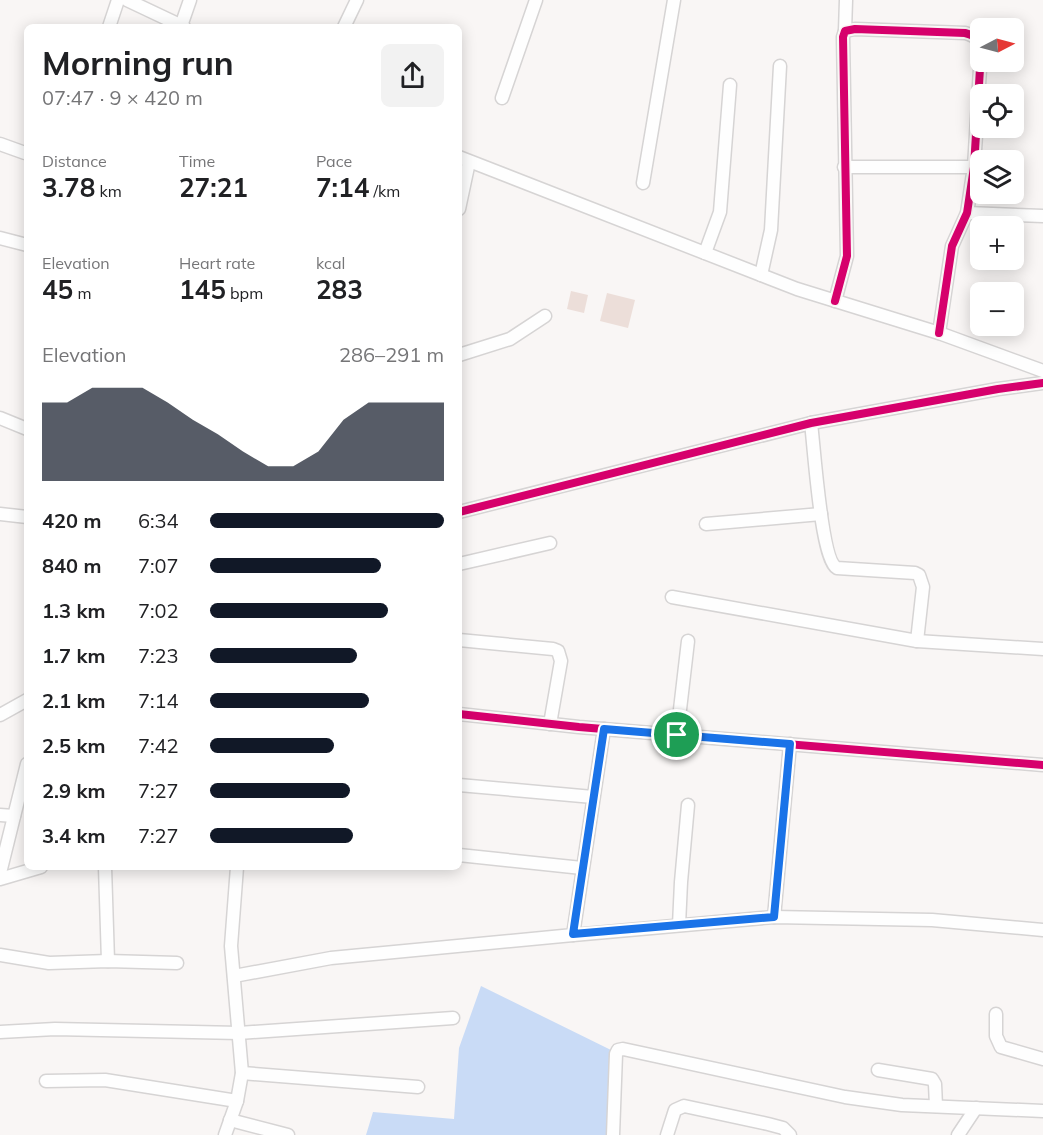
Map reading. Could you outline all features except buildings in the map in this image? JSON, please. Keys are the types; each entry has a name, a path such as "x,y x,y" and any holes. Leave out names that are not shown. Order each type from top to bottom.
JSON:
{"street":[{"path":"110,24 117,0"},
{"path":"126,0 179,24"},
{"path":"184,24 190,0"},
{"path":"345,24 357,0"},
{"path":"502,98 536,0"},
{"path":"643,183 674,0"},
{"path":"835,301 847,256 843,37 846,0"},
{"path":"845,31 855,29 954,32 975,36 980,42 981,52 975,150"},
{"path":"761,275 771,230 780,66"},
{"path":"705,253 720,212 730,86"},
{"path":"0,144 24,153"},
{"path":"462,179 464,159 761,275 939,333 1043,371"},
{"path":"844,167 970,167"},
{"path":"939,333 952,246 967,213 970,193"},
{"path":"967,213 1043,216"},
{"path":"0,238 24,244"},
{"path":"462,354 510,339 545,316"},
{"path":"462,511 812,423 1043,383"},
{"path":"0,418 24,428"},
{"path":"812,423 821,514 828,553 833,566 919,575 923,587 917,642"},
{"path":"0,514 24,517"},
{"path":"706,524 821,514"},
{"path":"462,563 550,543"},
{"path":"672,597 917,642 1043,649"},
{"path":"462,640 558,651 561,662 550,724"},
{"path":"677,735 688,641"},
{"path":"0,715 24,701"},
{"path":"462,714 604,729 1043,765"},
{"path":"573,934 604,729"},
{"path":"774,917 790,744"},
{"path":"0,873 24,776"},
{"path":"462,785 593,797"},
{"path":"679,925 688,805"},
{"path":"0,815 14,816"},
{"path":"462,855 582,868"},
{"path":"0,879 31,870"},
{"path":"105,870 108,961"},
{"path":"225,1135 237,1101 242,1074 231,946 237,870"},
{"path":"234,976 332,958 774,917 932,920 1043,930"},
{"path":"0,955 49,963 108,961 177,963"},
{"path":"996,1014 996,1036 1001,1047 1043,1059"},
{"path":"0,1032 55,1029 240,1033 453,1018"},
{"path":"613,1135 616,1054 618,1050 623,1049 845,1097 902,1105 1043,1112"},
{"path":"878,1070 932,1079 935,1084 936,1106"},
{"path":"242,1074 418,1087"},
{"path":"46,1081 105,1080 237,1101"},
{"path":"667,1135 675,1110 684,1106 783,1128 790,1135"},
{"path":"958,1135 976,1108"},
{"path":"230,1120 288,1135"}],"water":[{"path":"481,986 613,1051 608,1135 366,1135 373,1112 454,1119 459,1048"}],"cycle path":[{"path":"835,301 847,256 843,37 845,31 855,29 969,34 977,39 981,52 974,167 967,213 952,246 939,333"},
{"path":"462,511 811,423 1043,383"},
{"path":"462,714 579,727 1043,765"}],"route":[{"path":"604,729 677,735 790,744 774,917 573,934 604,729"}]}
